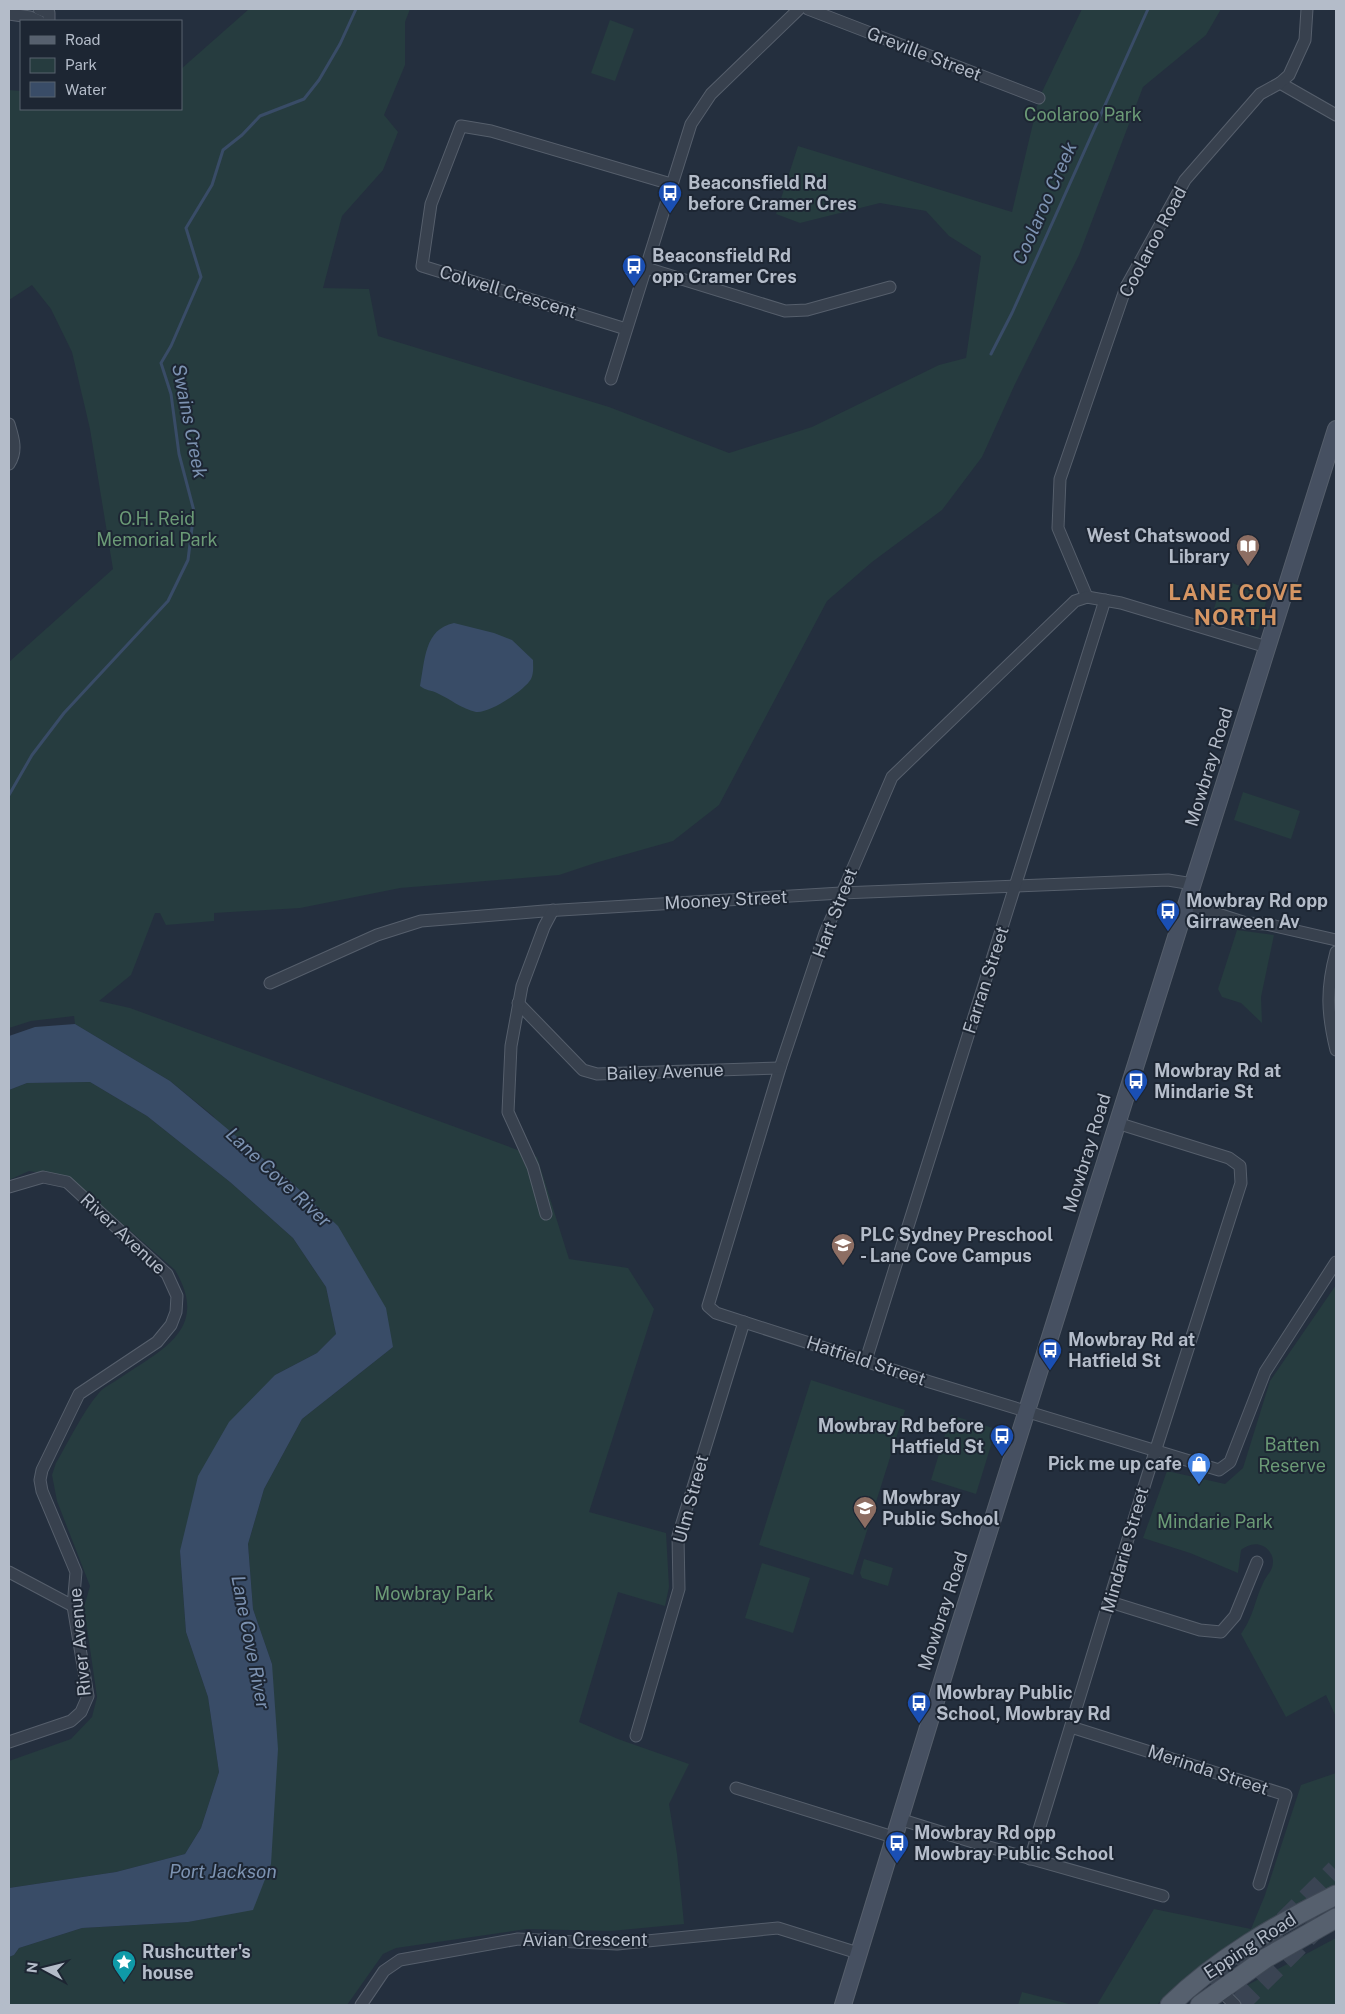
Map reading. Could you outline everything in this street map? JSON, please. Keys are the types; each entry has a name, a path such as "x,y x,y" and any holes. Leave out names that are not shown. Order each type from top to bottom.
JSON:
{"main road":[{"name":"Mowbray Road","path":"843,2005 893,1837 1336,429"},
{"name":"Epping Road","path":"1170,2005 1200,1978 1291,1918 1336,1895"},
{"name":"Epping Road","path":"1211,2000 1274,1953 1336,1918"},
{"path":"1200,1978 1211,2000"}],"street":[{"path":"39,9 50,14 50,20"},
{"path":"611,379 691,124 704,103 798,9"},
{"name":"Greville Street","path":"808,9 1039,98"},
{"name":"Coolaroo Road","path":"1087,597 1058,528 1060,479 1126,287 1185,180 1260,94 1280,83 1295,66 1306,40 1307,9"},
{"path":"9,14 30,17 37,20"},
{"path":"1280,83 1336,115"},
{"name":"Colwell Crescent","path":"626,329 422,266 431,204 461,126 492,131 671,184"},
{"path":"646,268 785,311 807,310 890,287"},
{"path":"9,424 14,443 13,456 9,464"},
{"path":"1087,597 1105,600 1267,647"},
{"name":"Hart Street","path":"708,1306 780,1068 841,893 892,777 1074,601 1087,597"},
{"name":"Farran Street","path":"866,1360 1105,600"},
{"name":"Mooney Street","path":"270,983 377,935 421,920 553,910 841,893 1168,880 1193,884"},
{"path":"1186,904 1246,923 1266,924 1336,940"},
{"path":"546,1214 534,1167 508,1112 511,1046 518,1003 522,986 544,926 553,910"},
{"path":"1336,952 1327,993 1329,1022 1336,1050"},
{"name":"Bailey Avenue","path":"518,1003 583,1070 597,1074 780,1068"},
{"name":"Mindarie Street","path":"1030,1859 1241,1183 1240,1166 1229,1158 1117,1123"},
{"name":"River Avenue","path":"9,1187 43,1177 67,1182 167,1274 177,1296 174,1319 162,1337 80,1394 42,1470 40,1480 42,1490 76,1572 74,1606 88,1690 85,1707 71,1721 9,1742"},
{"name":"Hatfield Street","path":"708,1306 716,1313 744,1322 1026,1412 1219,1470 1230,1462 1266,1372 1336,1262"},
{"name":"Ulm Street","path":"636,1736 679,1589 678,1536 744,1322"},
{"path":"1110,1602 1200,1630 1221,1632 1235,1616 1257,1562"},
{"path":"9,1572 74,1606"},
{"name":"Merinda Street","path":"1071,1727 1286,1795 1259,1884"},
{"path":"736,1788 893,1837"},
{"path":"899,1819 1030,1859 1163,1896"},
{"name":"Avian Crescent","path":"361,2005 384,1971 400,1960 518,1939 617,1944 778,1928 858,1953"},
{"path":"1211,2000 1235,2005"}],"green space":[{"path":"249,9 410,9 405,22 405,65 384,115 398,132 383,170 342,216 323,288 369,289 378,336 609,407 729,453 812,427 939,365 966,358 981,256 949,236 926,211 880,203 800,223 776,214 798,146 1012,212 1039,98 1082,9 1221,9 1206,35 1143,87 1079,255 1015,384 982,457 942,510 872,562 827,601 719,805 673,841 559,875 400,888 300,908 214,913 214,921 166,925 160,913 155,913 131,975 99,1001 130,1008 537,1157 569,1259 628,1268 654,1309 589,1512 666,1533 669,1587 665,1606 618,1592 579,1722 618,1739 689,1764 669,1804 677,1854 684,1924 611,1931 527,1929 396,1948 383,1954 347,2005 9,2005 9,1957 14,1955 19,1948 82,1928 188,1922 253,1909 272,1664 253,1609 248,1544 264,1489 302,1419 393,1347 213,1116 170,1081 75,1024 74,1016 31,1021 9,1028 9,662 113,569 90,429 72,352 51,309 32,285 9,300 9,90 20,91 20,110 182,110 182,68"},
{"path":"610,20 634,29 615,81 591,73"},
{"path":"1223,580 1258,592 1267,599 1258,630 1212,615"},
{"path":"1243,792 1300,811 1291,839 1234,820"},
{"path":"1237,930 1274,935 1261,997 1262,1023 1241,1003 1222,997 1218,989"},
{"path":"90,1082 147,1116 230,1182 293,1238 326,1287 336,1334 317,1353 275,1375 180,1551 186,1632 208,1697 219,1772 201,1828 185,1854 116,1872 9,1888 9,1761 71,1739 92,1717 97,1697 84,1607 90,1586 57,1501 52,1475 56,1463 76,1427 98,1394 105,1387 166,1347 177,1335 184,1322 187,1308 184,1290 175,1270 70,1178 29,1171 9,1180 9,1090 27,1083"},
{"name":"Batten Reserve","path":"1336,1285 1336,1717 1326,1695 1286,1717 1241,1634 1252,1614 1258,1595 1273,1564 1273,1559 1268,1550 1257,1544 1243,1548 1241,1550 1238,1573 1190,1553 1143,1538 1167,1471 1225,1484 1243,1468 1270,1381"},
{"path":"811,1380 905,1410 853,1575 759,1545"},
{"path":"951,1415 996,1429 976,1494 931,1480"},
{"path":"864,1559 893,1568 888,1586 862,1578 860,1573"},
{"path":"762,1563 810,1578 793,1633 745,1618"},
{"path":"1336,1773 1336,1884 1241,1937 1177,1985 1157,2005 1097,2005 1154,1909 1251,1929 1265,1895 1301,1785"},
{"path":"1336,1938 1336,2005 1247,2005 1244,1987"},
{"path":"1022,1992 1073,2005 1018,2005"}],"water":[{"path":"454,623 494,633 512,640 533,660 531,679 514,695 482,712 466,709 437,693 424,689 420,686 425,657 431,639 444,626"},
{"name":"Port Jackson","path":"75,1024 170,1081 290,1181 338,1226 386,1308 393,1347 302,1419 264,1489 248,1544 253,1609 272,1664 278,1749 271,1864 253,1910 188,1922 82,1928 19,1948 14,1955 9,1957 9,1888 116,1872 185,1854 201,1828 219,1772 208,1697 186,1632 180,1551 198,1476 229,1422 275,1375 317,1353 336,1334 326,1287 293,1238 230,1182 147,1116 90,1082 27,1083 9,1090 9,1036 35,1027"}],"waterway":[{"name":"Swains Creek","path":"9,795 32,755 64,713 168,601 188,560 194,511 179,454 171,394 161,363 171,346 201,277 186,228 212,185 223,150 242,135 260,116 304,99 319,80 340,44 356,9"},
{"name":"Coolaroo Creek","path":"991,354 1012,313 1148,9"}],"tunnel":[{"path":"1216,1989 1336,1870"},
{"path":"1238,2005 1336,1908"}],"place":[{"name":"Beaconsfield Rd before Cramer Cres","path":"670,214"},
{"name":"Beaconsfield Rd opp Cramer Cres","path":"634,287"},
{"name":"West Chatswood Library","path":"1248,567"},
{"name":"Mowbray Rd opp Girraween Av","path":"1168,932"},
{"name":"Mowbray Rd at Mindarie St","path":"1136,1102"},
{"name":"PLC Sydney Preschool - Lane Cove Campus","path":"843,1266"},
{"name":"Mowbray Rd at Hatfield St","path":"1050,1371"},
{"name":"Mowbray Rd before Hatfield St","path":"1002,1457"},
{"name":"Pick me up cafe","path":"1199,1485"},
{"name":"Mowbray Public School","path":"865,1529"},
{"name":"Mowbray Public School, Mowbray Rd","path":"919,1724"},
{"name":"Mowbray Rd opp Mowbray Public School","path":"897,1864"},
{"name":"Rushcutter's house","path":"124,1983"}],"district":[{"name":"LANE COVE NORTH","path":"1236,604"}],"park label":[{"name":"Coolaroo Park","path":"1083,115"},
{"name":"O.H. Reid Memorial Park","path":"157,529"},
{"name":"Mindarie Park","path":"1215,1522"},
{"name":"Mowbray Park","path":"434,1594"}],"water label":[{"name":"Lane Cove River","path":"279,1177"},
{"name":"Lane Cove River","path":"251,1642"}]}
